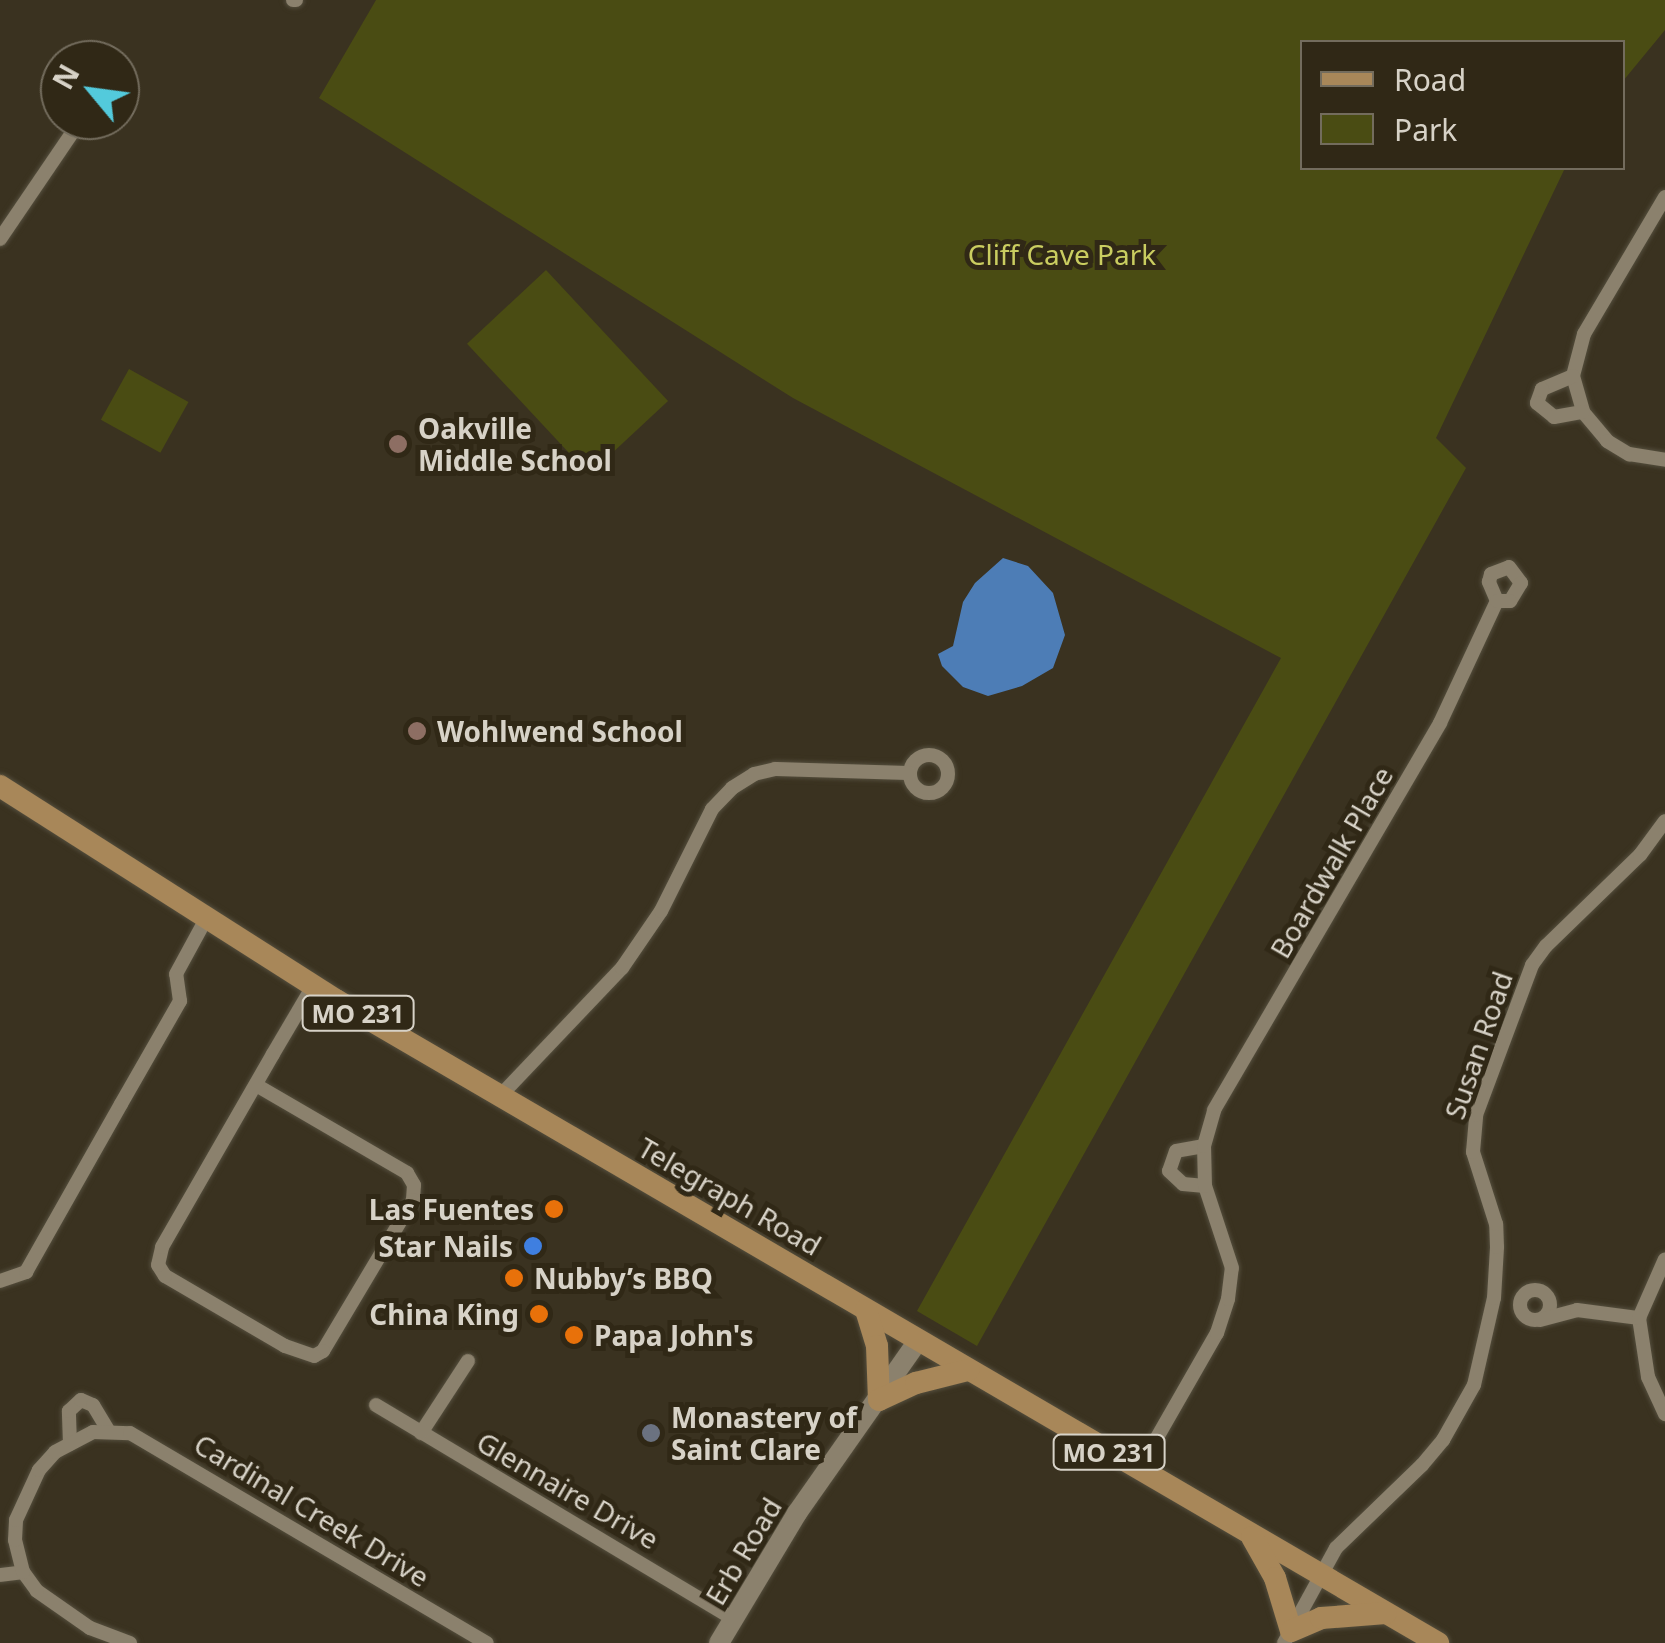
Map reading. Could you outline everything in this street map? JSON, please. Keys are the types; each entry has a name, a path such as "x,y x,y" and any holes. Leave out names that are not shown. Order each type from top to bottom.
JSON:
{"main road":[{"name":"Telegraph Road","path":"4,796 313,986 1438,1643"},
{"path":"866,1310 881,1369 879,1400 916,1383 968,1370"},
{"path":"1250,1534 1275,1578 1287,1637 1322,1618 1386,1612"}],"street":[{"path":"0,239 67,140"},
{"path":"1665,197 1584,334 1573,376 1583,412 1607,441 1630,454 1665,460"},
{"path":"1573,376 1542,389 1537,403 1554,417 1583,412"},
{"name":"Boardwalk Place","path":"1139,1469 1217,1333 1228,1299 1232,1268 1205,1186 1204,1146 1214,1110 1440,723 1497,601"},
{"path":"500,1096 622,968 661,910 712,809 732,788 754,774 775,770 910,773"},
{"name":"Susan Road","path":"1287,1637 1347,1535 1422,1466 1460,1412 1478,1373 1494,1298 1496,1224 1474,1152 1473,1135 1521,985 1546,946 1640,855 1665,821"},
{"path":"0,1281 26,1272 151,1053 180,1001 176,974 206,919"},
{"path":"256,1084 407,1173 414,1186 403,1217 324,1351 314,1356 304,1356 250,1326 165,1276 158,1265 162,1248 256,1084 313,986"},
{"path":"1204,1146 1176,1151 1170,1171 1184,1184 1205,1186"},
{"path":"1665,1258 1639,1318 1648,1377 1665,1414"},
{"path":"1520,1302 1530,1291 1546,1294 1576,1310 1639,1318"},
{"path":"1540,1320 1550,1308 1546,1294"},
{"path":"1494,1298 1520,1302"},
{"path":"1520,1302 1524,1316 1540,1320 1576,1310"},
{"name":"Erb Road","path":"720,1643 797,1512 918,1341"},
{"path":"422,1433 468,1361"},
{"name":"Cardinal Creek Drive","path":"70,1444 69,1411 80,1400 92,1405 109,1432 130,1432 486,1643"},
{"name":"Glennaire Drive","path":"376,1405 734,1619"},
{"path":"109,1432 93,1432 70,1444 38,1470 24,1496 8,1544 37,1592 61,1612 130,1643"},
{"path":"0,1575 24,1572"}],"green space":[{"name":"Cliff Cave Park","path":"376,0 1665,0 1665,30 1625,79 1625,40 1300,40 1300,170 1564,170 1436,438 1466,468 977,1346 917,1311 1281,658 793,398 319,98"},
{"path":"546,270 668,401 589,475 467,344"},
{"path":"129,369 188,402 160,453 101,420"}],"water":[{"path":"1003,558 1028,566 1053,593 1065,635 1053,668 1022,686 988,696 963,687 942,666 938,654 953,646 963,602 975,583"}],"place":[{"name":"Oakville Middle School","path":"398,444"},
{"name":"Wohlwend School","path":"417,731"},
{"name":"Las Fuentes","path":"554,1209"},
{"name":"Star Nails","path":"533,1246"},
{"name":"Nubby’s BBQ","path":"514,1278"},
{"name":"China King","path":"539,1314"},
{"name":"Papa John's","path":"574,1335"},
{"name":"Monastery of Saint Clare","path":"651,1433"}]}
